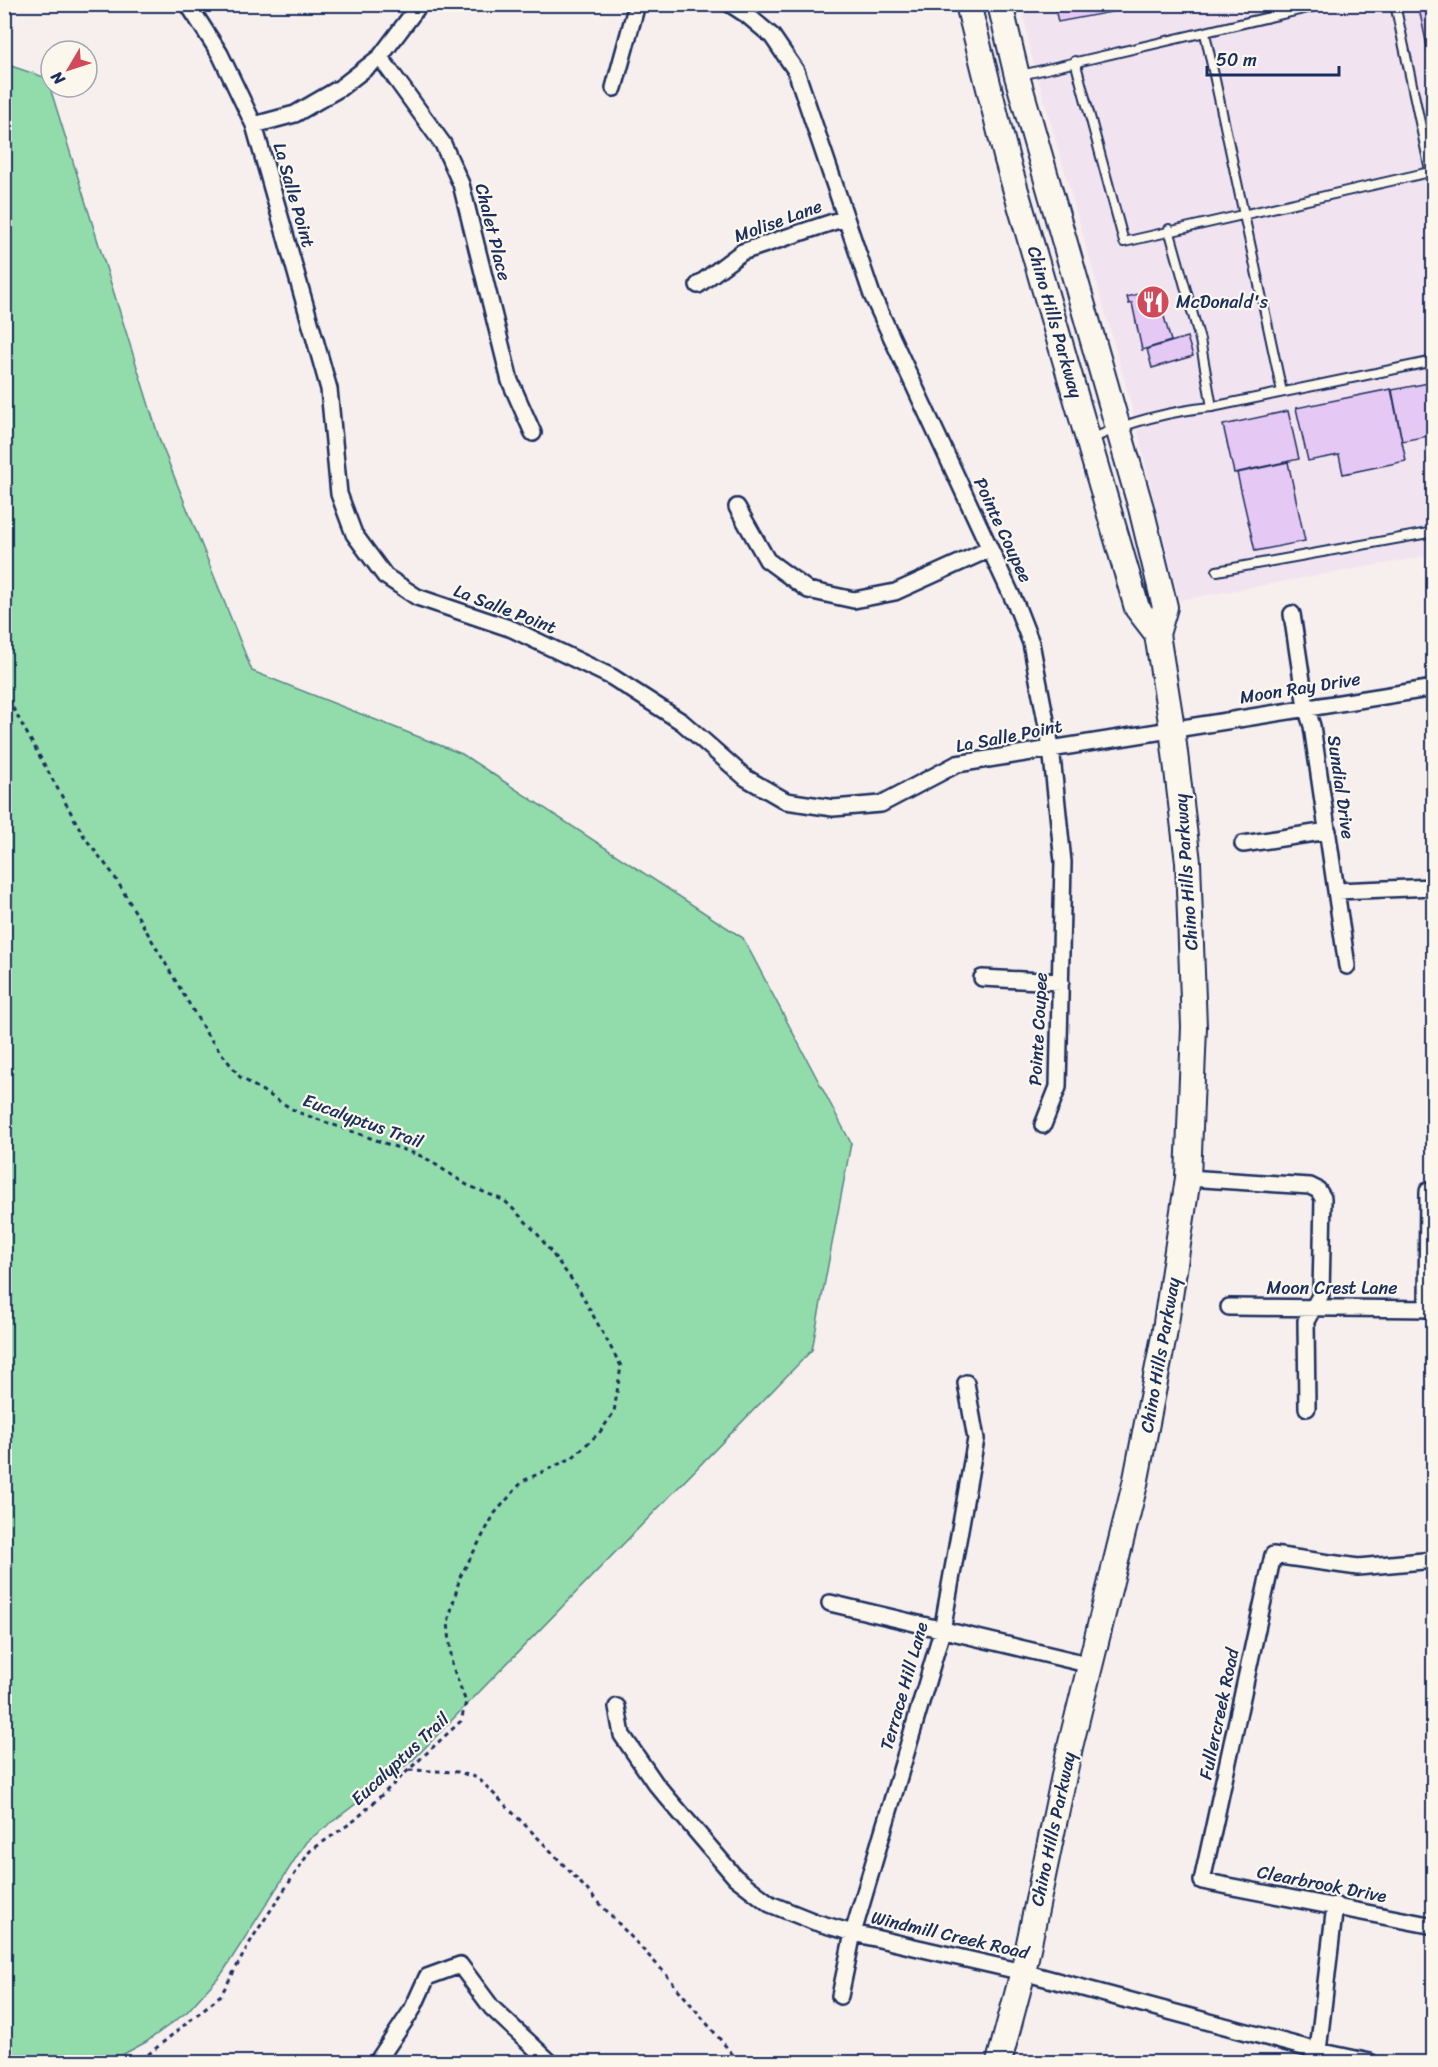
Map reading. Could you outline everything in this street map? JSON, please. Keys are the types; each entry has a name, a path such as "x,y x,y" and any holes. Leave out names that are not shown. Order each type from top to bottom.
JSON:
{"main road":[{"name":"Chino Hills Parkway","path":"968,4 1008,160 1137,608 1156,634 1172,728 1191,901 1194,1027 1188,1178 1151,1410 1068,1758 1023,1972 999,2062"},
{"name":"Chino Hills Parkway","path":"1000,4 1017,76 1118,427 1165,607 1156,634"}],"street":[{"name":"La Salle Point","path":"188,4 220,54 254,125 329,389 339,495 354,534 385,576 417,597 512,629 612,677 682,722 746,778 786,801 833,808 881,804 957,764 1172,728"},
{"path":"254,125 295,114 340,88 380,57 420,4"},
{"path":"614,88 637,4"},
{"name":"Pointe Coupee","path":"730,4 772,36 796,71 872,295 1017,606 1031,643 1051,747 1063,862 1058,1087 1043,1125"},
{"name":"Chalet Place","path":"380,57 443,144 461,184 510,381 533,433"},
{"name":"Molise Lane","path":"698,285 742,252 844,218"},
{"path":"737,507 767,560 808,590 854,600 895,592 990,549"},
{"name":"Sundial Drive","path":"1292,614 1306,707 1312,726 1347,966"},
{"name":"Moon Ray Drive","path":"1172,728 1434,688"},
{"path":"1243,844 1328,831"},
{"path":"1337,891 1434,887"},
{"path":"982,978 1061,982"},
{"path":"1188,1178 1310,1186 1318,1190 1323,1198 1321,1294 1306,1321 1307,1408"},
{"path":"1428,1191 1430,1309"},
{"name":"Moon Crest Lane","path":"1229,1307 1430,1309"},
{"name":"Terrace Hill Lane","path":"840,1996 854,1933 942,1631 976,1439 966,1383"},
{"name":"Fullercreek Road","path":"1202,1881 1274,1555 1358,1567 1434,1560"},
{"path":"830,1603 1091,1665"},
{"name":"Windmill Creek Road","path":"617,1707 622,1735 655,1784 735,1877 770,1904 814,1922 1023,1972 1316,2057 1370,2062"},
{"name":"Clearbrook Drive","path":"1202,1881 1434,1926"},
{"path":"1316,2057 1335,1905"},
{"path":"377,2062 412,2010 427,1977 460,1965 492,2008 550,2062"}],"lane":[{"path":"1017,76 1325,4"},
{"path":"1395,4 1434,189"},
{"path":"1205,33 1282,392"},
{"path":"1075,62 1124,242 1430,172"},
{"path":"1169,230 1200,340 1212,407"},
{"path":"1089,439 1118,427 1184,410 1212,407 1434,361"},
{"path":"1217,571 1434,532"}],"path":[{"name":"Eucalyptus Trail","path":"4,692 85,838 113,874 208,1036 240,1077 297,1112 424,1157 467,1185 505,1201 536,1232 578,1288 621,1366 614,1412 600,1432 572,1458 523,1481 495,1513 460,1577 448,1622 452,1665 466,1702 461,1721 355,1820 310,1851 254,1937 221,1995 139,2062"},
{"path":"409,1770 458,1772 478,1778 546,1846 663,1971 739,2062"}],"shaded area":[{"path":"1022,5 1433,5 1433,555 1179,600 1129,396 1030,50"}],"green space":[{"path":"5,64 39,75 39,99 54,99 160,441 252,671 462,754 743,938 851,1143 812,1350 413,1760 306,1842 223,1972 187,2012 146,2042 109,2062 5,2062"}],"building":[{"path":"1054,4 1133,4 1133,8 1058,22"},
{"path":"1418,4 1434,4 1434,79"},
{"path":"1156,289 1171,341 1142,350 1132,303 1129,304 1127,297"},
{"path":"1187,337 1193,356 1152,368 1147,349"},
{"path":"1434,382 1434,435 1402,441 1392,390"},
{"path":"1391,389 1406,461 1343,474 1339,455 1308,461 1296,408"},
{"path":"1288,411 1299,459 1234,473 1223,425"},
{"path":"1288,462 1305,541 1255,551 1237,473"}],"place":[{"name":"McDonald's","path":"1153,302"}]}
